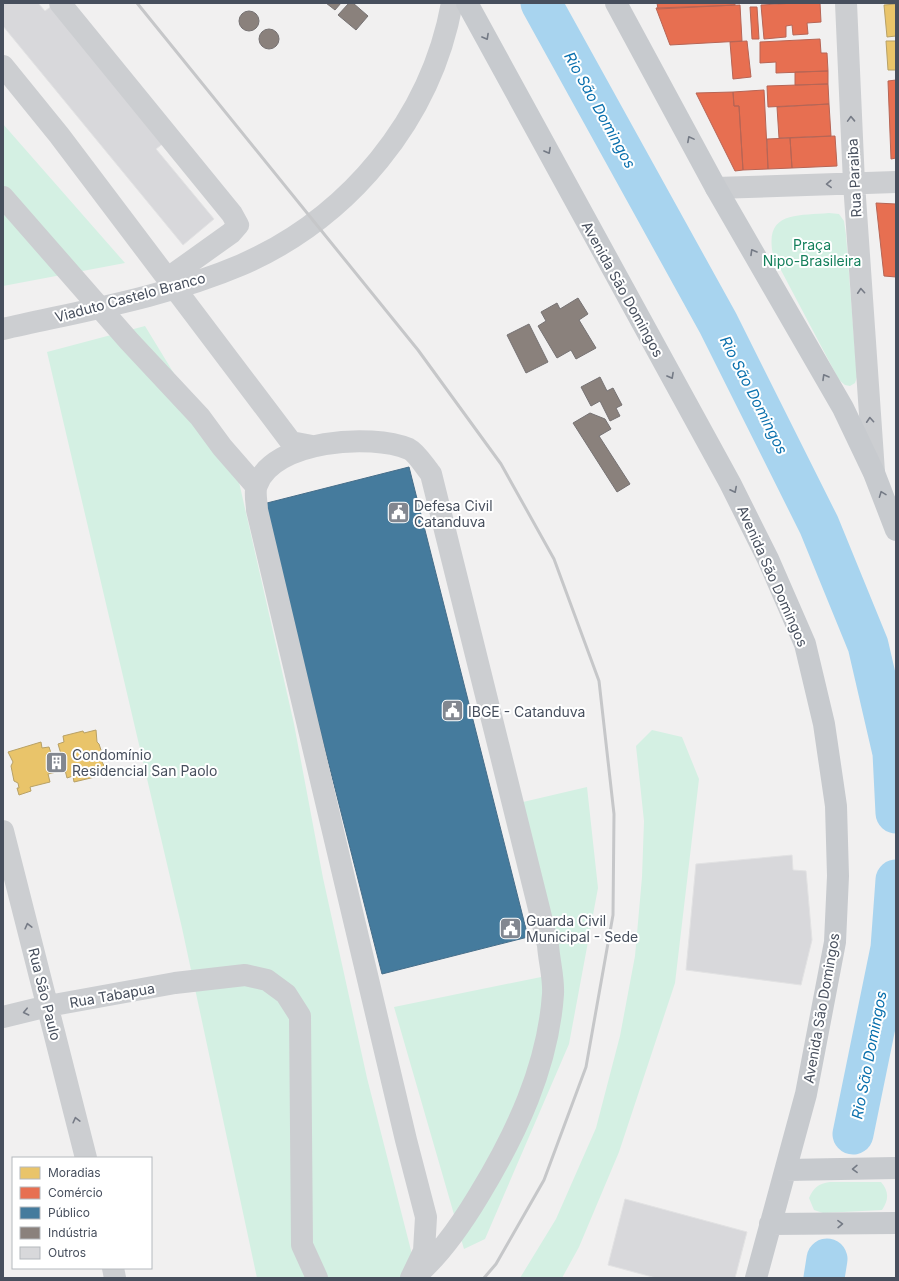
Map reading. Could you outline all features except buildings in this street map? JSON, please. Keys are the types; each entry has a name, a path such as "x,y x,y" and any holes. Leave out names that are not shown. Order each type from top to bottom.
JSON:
{"main road":[{"name":"Avenida São Domingos","path":"467,3 730,483 768,558 805,644 824,724 836,806 838,876 835,942 792,1170 770,1224 756,1278"},
{"path":"616,3 716,188 843,408 874,473 896,530"},
{"path":"792,1170 895,1168"},
{"path":"770,1224 892,1223"}],"street":[{"path":"60,3 232,214 238,225 231,233 168,278"},
{"name":"Viaduto Castelo Branco","path":"3,329 143,296 198,281 241,265 282,245 318,220 350,193 387,152 411,116 438,56 452,3"},
{"name":"Rua Paraiba","path":"846,3 854,183 874,473"},
{"path":"3,66 59,134 291,442 312,446"},
{"path":"716,188 896,182"},
{"path":"3,197 128,342 200,417 256,486"},
{"path":"356,440 387,442 411,450 431,474 548,945 553,993 546,1041 526,1106 500,1160 469,1211 442,1250 412,1278 424,1251 426,1217 406,1140 257,510 256,486 266,472 280,460 312,446 356,440"},
{"name":"Rua São Paulo","path":"3,831 86,1157"},
{"name":"Rua Tabapua","path":"3,1017 48,1006 175,983 245,975 267,980 286,994 300,1016 302,1245 318,1278"}],"green space":[{"path":"3,124 125,263 3,286"},
{"name":"Praça Nipo-Brasileira","path":"829,213 839,214 844,221 846,235 857,377 855,383 850,386 845,385 839,380 773,255 773,230 778,223 795,216"},
{"path":"145,326 181,385 234,460 294,724 323,878 367,1078 418,1278 257,1278 182,928 47,352"},
{"path":"652,730 682,737 699,779 675,983 619,1152 579,1247 562,1278 520,1278 556,1219 596,1128 620,1036 635,956 642,877 644,821 636,746"},
{"path":"587,787 598,888 569,1044 485,1239 464,1249 394,1007 556,974 523,802"},
{"path":"830,1182 881,1182 887,1192 886,1203 882,1210 823,1213 814,1210 809,1198 811,1194 817,1187"}],"waterway":[{"name":"Rio São Domingos","path":"541,3 718,323 819,525 868,645 893,753 896,813"},
{"name":"Rio São Domingos","path":"853,1134 891,948 896,880"},
{"name":"Rio São Domingos","path":"824,1278 827,1259"}],"railway":[{"path":"137,3 418,350 501,464 554,559 599,681 614,814 613,915 586,1067 544,1180 496,1264 484,1278"}],"place":[{"name":"Defesa Civil Catanduva","path":"398,513"},
{"name":"IBGE - Catanduva","path":"453,711"},
{"name":"Condomínio Residencial San Paolo","path":"57,762"},
{"name":"Guarda Civil Municipal - Sede","path":"510,928"}]}
